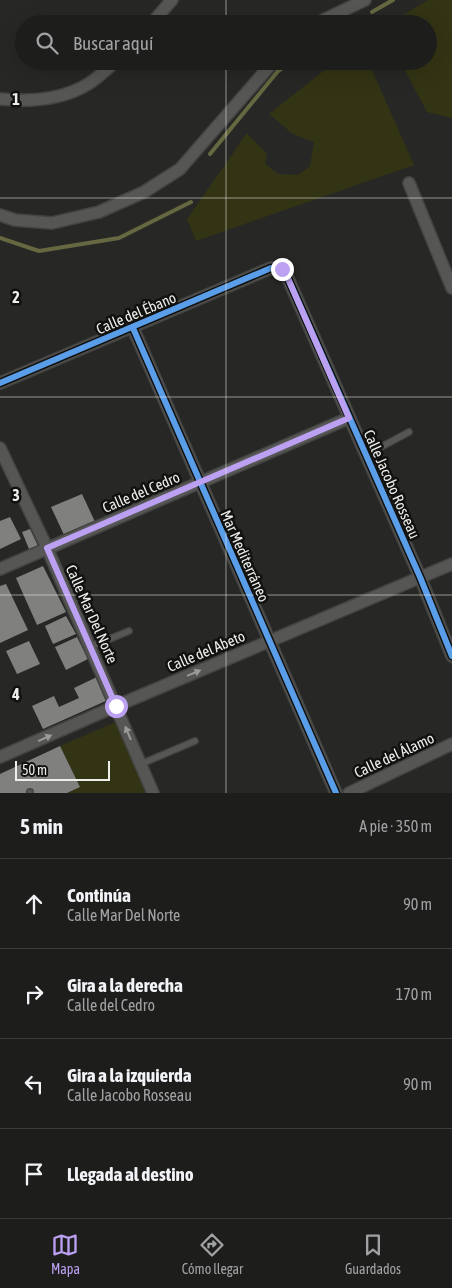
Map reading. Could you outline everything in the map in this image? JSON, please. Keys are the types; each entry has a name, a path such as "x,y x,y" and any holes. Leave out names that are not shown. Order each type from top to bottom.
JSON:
{"street":[{"path":"159,15 172,0"},
{"path":"334,15 365,0"},
{"path":"0,99 38,100 66,95 90,83 105,70"},
{"path":"0,214 15,220 52,223 99,212 144,192 180,169 266,70"},
{"path":"409,183 452,288"},
{"name":"Calle del Ébano","path":"0,383 271,268 282,269"},
{"name":"Calle Jacobo Rosseau","path":"282,269 286,274 420,577 452,656"},
{"name":"Mar Mediterráneo","path":"133,328 199,484 270,640 336,793"},
{"name":"Calle del Cedro","path":"0,569 349,418"},
{"name":"Calle Mar Del Norte","path":"0,448 47,548 153,793"},
{"name":"Calle del Abeto","path":"0,757 270,640 452,564"},
{"name":"Calle del Álamo","path":"348,793 452,744"}],"lane":[{"path":"366,455 409,432"},
{"path":"90,647 129,630"},
{"path":"141,764 195,741"}],"shaded area":[{"path":"428,0 452,0 452,118 427,112 405,70 437,70 437,15 403,15"},
{"path":"325,70 372,70 414,165 196,241 187,219 247,133 267,154 265,164 278,174 298,175 310,166 314,142 293,134 269,114"},
{"path":"116,722 148,789 147,793 67,793 80,787 60,746"}],"building":[{"path":"82,494 96,524 65,537 51,507"},
{"path":"10,517 21,539 0,549 0,521"},
{"path":"30,529 38,546 29,549 22,532"},
{"path":"43,566 66,612 37,625 16,578"},
{"path":"6,584 28,630 0,643 0,586"},
{"path":"66,616 76,634 53,644 45,626"},
{"path":"77,637 88,659 66,670 55,647"},
{"path":"29,641 40,664 17,674 6,651"},
{"path":"97,677 108,700 43,729 32,706 54,696 59,707 79,698 74,688"},
{"path":"60,746 80,787 67,793 0,793 0,774"}],"waterway":[{"path":"372,12 393,0"},
{"path":"210,154 279,70"},
{"path":"0,238 39,251 119,238 191,202"}],"cycle path":[{"path":"0,383 271,268 282,269 286,274 420,577 452,656"},
{"path":"133,328 336,793"}],"route":[{"path":"116,706 47,548 349,418 286,274 282,269"}]}
